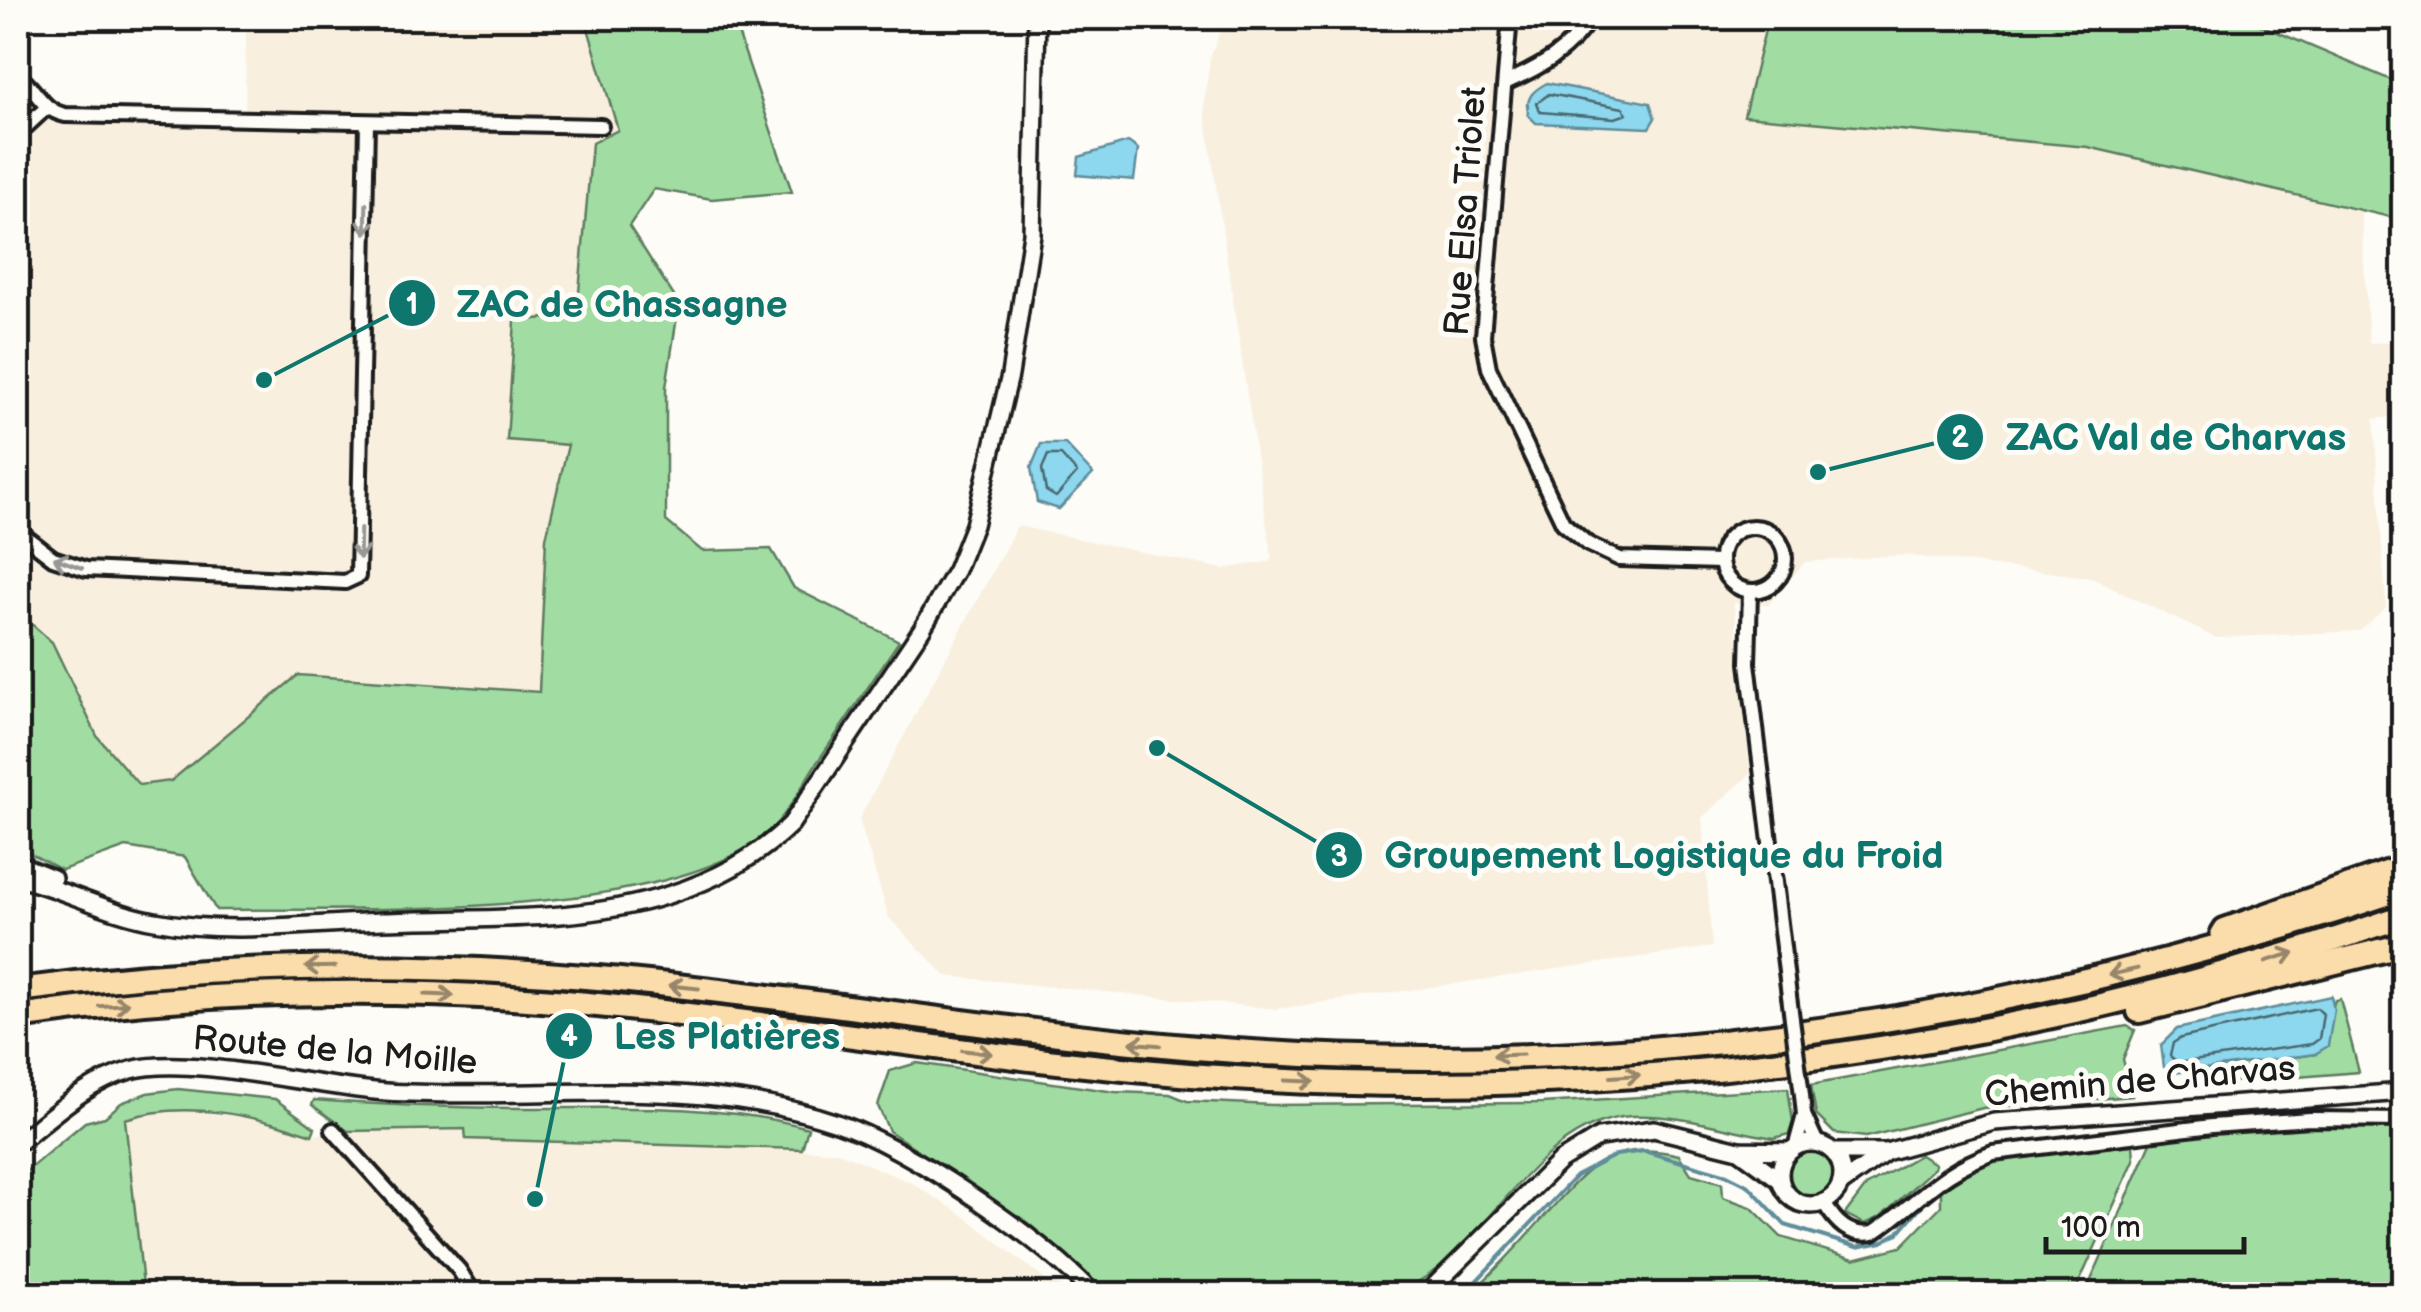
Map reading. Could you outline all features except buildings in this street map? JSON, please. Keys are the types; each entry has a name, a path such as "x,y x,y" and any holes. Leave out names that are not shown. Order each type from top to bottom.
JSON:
{"highway":[{"path":"2217,948 2225,930 2404,868"},
{"path":"18,990 225,970 452,968 679,986 1170,1046 1431,1057 1641,1049 1851,1026 2057,988 2217,948 2404,888"},
{"path":"18,1016 227,997 447,996 596,1005 1158,1072 1423,1084 1621,1077 1780,1062 1964,1034 2246,967 2404,916"},
{"path":"2118,1000 2136,1011 2404,945"}],"street":[{"path":"18,878 153,921 214,928 610,908 702,882 746,862 773,842 791,824 922,629 956,570 974,525 1010,375 1032,234 1037,18"},
{"name":"Rue Elsa Triolet","path":"1506,18 1505,82 1483,336 1488,368 1547,496 1563,523 1576,534 1620,559 1720,562"},
{"path":"1505,82 1555,58 1577,39 1590,18"},
{"path":"18,76 30,85 46,109 65,115 600,126"},
{"path":"18,134 46,109"},
{"path":"18,531 53,558 86,570 345,582 358,576 367,122"},
{"path":"1754,526 1768,530 1780,540 1786,555 1780,577 1762,591 1750,592 1730,582 1720,562 1727,540 1738,530 1754,526"},
{"path":"1739,1150 1780,1180 1792,1199 1802,1204 1824,1203 1842,1183 1842,1169 1834,1152 1817,1143 1804,1115 1748,662 1750,592"},
{"path":"18,864 106,906"},
{"name":"Route de la Moille","path":"18,1144 103,1081 158,1066 402,1093 678,1094 756,1101 841,1124 919,1162 1000,1218 1093,1294"},
{"name":"Chemin de Charvas","path":"1834,1152 1886,1152 1966,1128 2022,1118 2404,1092"},
{"path":"1780,1180 1783,1160 1792,1150 1804,1115"},
{"path":"1824,1203 1834,1220 1848,1231 1874,1233 1932,1182 1959,1165 1993,1153 2212,1126 2310,1119 2404,1120"},
{"path":"1426,1294 1560,1161 1587,1142 1626,1130 1654,1129 1739,1150 1792,1150 1817,1143"},
{"path":"333,1130 458,1270 474,1294"},
{"name":"Chemin de Charvas","path":"1842,1183 1886,1152"}],"shaded area":[{"path":"369,18 585,18 618,130 592,143 577,315 515,322 507,439 568,444 546,538 539,692 298,675 171,781 139,785 97,736 52,642 18,612 18,70 57,110 245,112 246,26 368,28"},
{"path":"1225,18 1768,18 1745,115 2088,147 2361,212 2369,343 2395,342 2399,416 2374,419 2386,607 2360,631 2216,638 2089,577 1904,555 1805,562 1768,605 1734,603 1750,774 1702,818 1712,947 1277,1009 946,976 889,918 859,819 1017,526 1223,569 1272,561 1204,106 1210,58"},
{"path":"160,1108 265,1119 312,1135 372,1128 466,1129 467,1139 836,1151 912,1183 963,1215 1068,1294 144,1294 124,1119"}],"green space":[{"path":"585,18 733,18 792,192 712,199 654,189 629,226 679,304 666,387 666,521 702,551 771,549 794,588 899,641 791,804 776,824 732,856 669,879 594,894 427,908 216,910 185,857 126,847 62,870 18,847 18,612 52,642 97,736 139,785 171,781 298,675 539,692 546,538 568,445 507,440 515,321 577,315 592,143 618,130"},
{"path":"1768,18 2244,18 2403,85 2403,220 2088,147 1744,116"},
{"path":"2340,999 2359,1072 2207,1084 2204,1069 2316,1054 2335,1000"},
{"path":"2127,1026 2135,1030 2123,1059 2132,1096 1983,1108 1866,1137 1834,1133 1816,1115 1811,1085"},
{"path":"917,1063 1115,1092 1170,1094 1187,1101 1272,1105 1542,1103 1788,1088 1793,1122 1789,1134 1774,1138 1649,1116 1595,1124 1563,1143 1534,1168 1453,1255 1424,1278 1391,1294 1110,1294 1024,1220 889,1131 878,1106 890,1071"},
{"path":"178,1089 275,1099 315,1128 312,1135 243,1116 195,1110 148,1113 125,1119 144,1294 18,1294 18,1178 85,1122 105,1117 121,1103 147,1093"},
{"path":"314,1100 457,1107 677,1109 743,1115 808,1128 802,1149 466,1139 465,1129 348,1131 312,1105"},
{"path":"2308,1125 2403,1127 2403,1294 2085,1294 2153,1138"},
{"path":"2133,1145 2134,1160 2074,1294 1470,1294 1571,1187 1615,1155 1654,1151 1679,1155 1691,1174 1722,1183 1723,1197 1751,1207 1781,1237 1854,1259 1901,1247 1941,1206 1941,1181 1986,1159"},
{"path":"1812,1152 1828,1158 1834,1174 1828,1190 1812,1196 1796,1190 1790,1174 1796,1158"},
{"path":"1920,1155 1935,1164 1934,1168 1881,1217 1865,1224 1845,1214 1866,1186"}],"water":[{"path":"1547,83 1650,103 1655,118 1649,128 1536,123 1528,115 1529,99"},
{"path":"1128,142 1138,149 1134,180 1077,175 1079,157"},
{"path":"1041,444 1065,444 1093,474 1059,509 1037,502 1031,468"},
{"path":"2331,996 2334,1010 2328,1046 2315,1054 2174,1073 2164,1067 2161,1045 2177,1029"}],"waterway":[{"path":"1464,1294 1576,1176 1616,1155 1644,1151 1727,1175 1749,1186 1785,1225 1857,1247 1882,1242 1898,1233 1928,1198"}],"place":[{"name":"ZAC de Chassagne","path":"264,380"},
{"name":"ZAC Val de Charvas","path":"1818,472"},
{"name":"Groupement Logistique du Froid","path":"1157,748"},
{"name":"Les Platières","path":"535,1199"}]}
